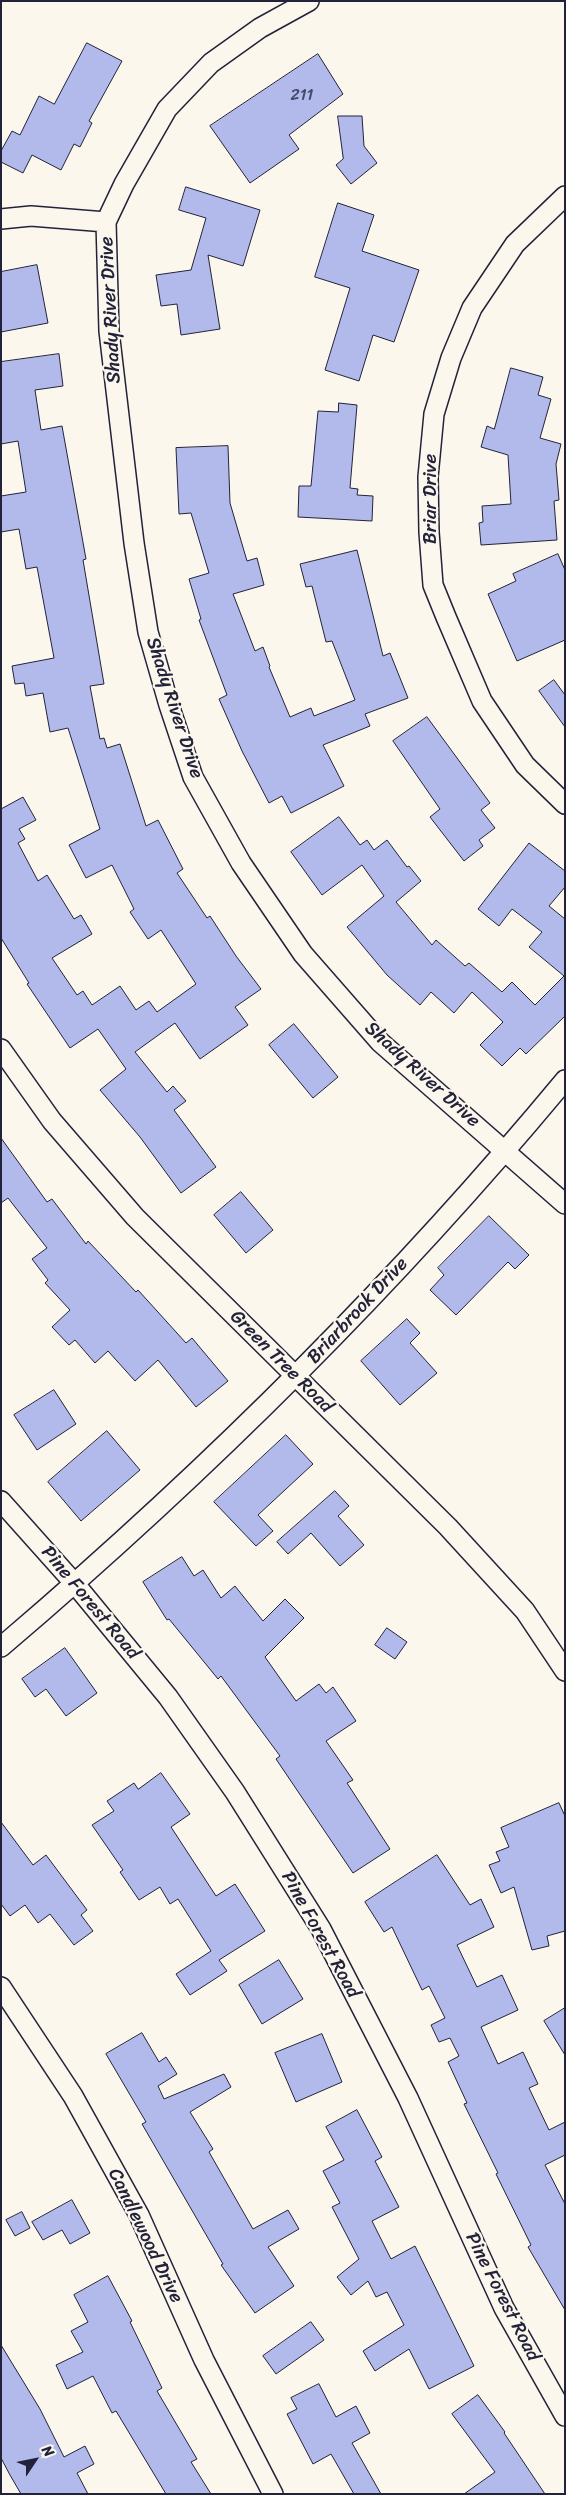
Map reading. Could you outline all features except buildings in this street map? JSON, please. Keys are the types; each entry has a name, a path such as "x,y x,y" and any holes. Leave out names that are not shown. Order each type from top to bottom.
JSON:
{"street":[{"path":"1,219 31,216 106,222 124,184 167,109 212,63 260,28 309,1"},
{"name":"Briar Drive","path":"565,196 515,244 472,308 451,358 434,414 428,486 429,532 434,585 482,701 525,765 565,804"},
{"name":"Shady River Drive","path":"106,222 109,331 134,543 148,632 169,705 194,776 240,863 303,954 380,1042 506,1150 565,1204"},
{"name":"Green Tree Road","path":"1,1049 52,1121 135,1217 448,1527 525,1611 565,1671"},
{"name":"Briarbrook Drive","path":"1,1647 75,1584 296,1378 506,1150 565,1080"},
{"name":"Pine Forest Road","path":"1,1501 75,1584 174,1705 235,1792 321,1929 408,2098 504,2308 565,2416"},
{"name":"Candlewood Drive","path":"1,1987 73,2096 139,2215 204,2360 273,2494"}]}
